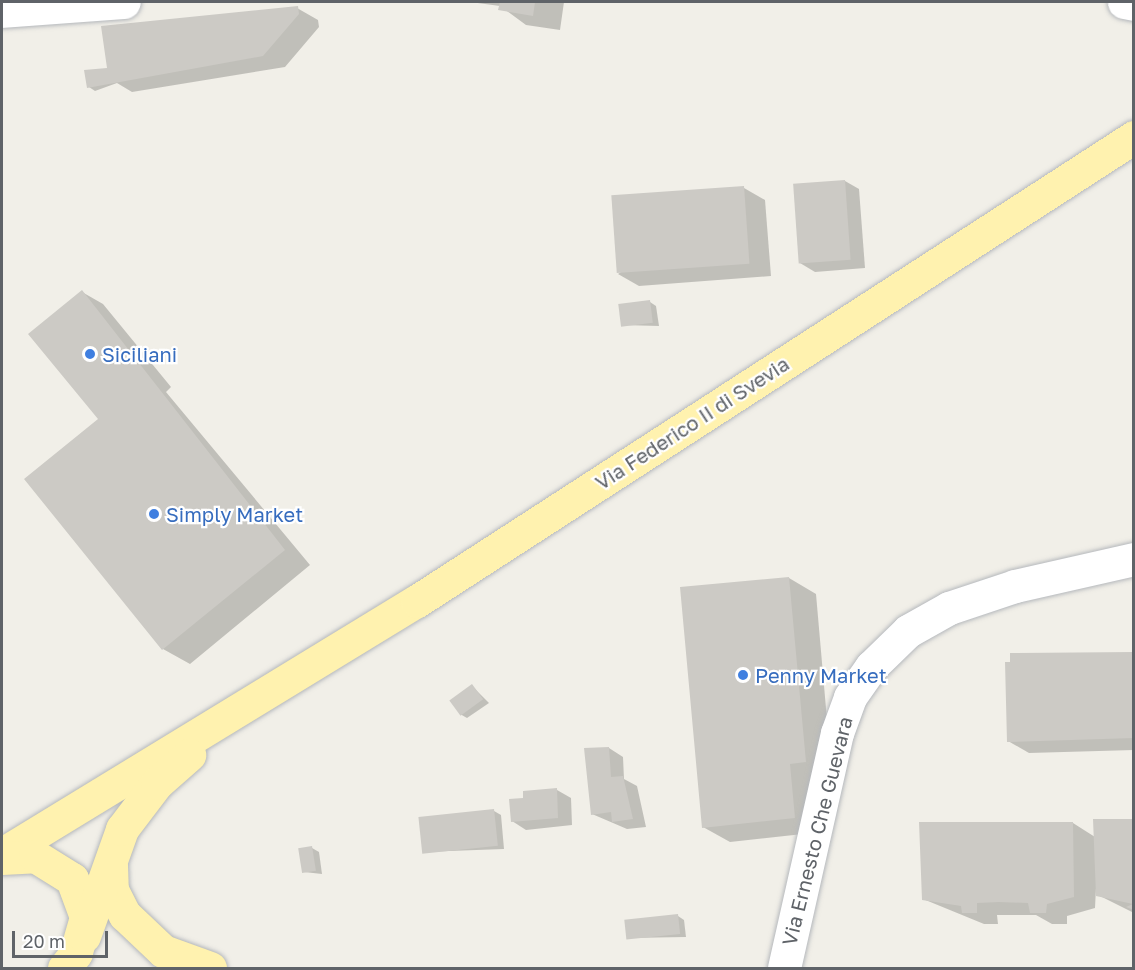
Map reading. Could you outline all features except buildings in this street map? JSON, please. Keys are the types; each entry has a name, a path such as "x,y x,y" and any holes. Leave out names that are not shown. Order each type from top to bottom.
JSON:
{"main road":[{"name":"Via Federico II di Svevia","path":"247,705 1134,137"},
{"path":"2,856 247,705"},
{"path":"125,915 112,890 111,865 122,829 136,806 247,705"},
{"path":"2,856 35,856 125,915 163,951 210,969"},
{"path":"84,888 111,865"},
{"path":"64,969 84,936 86,917 84,888"}],"street":[{"path":"2,11 104,2"},
{"path":"1124,2 1134,4"},
{"name":"Via Ernesto Che Guevara","path":"784,969 837,733 850,697 871,667 908,631 949,608 1134,559"}],"place":[{"name":"Siciliani","path":"90,354"},
{"name":"Simply Market","path":"154,514"},
{"name":"Penny Market","path":"743,675"}]}
